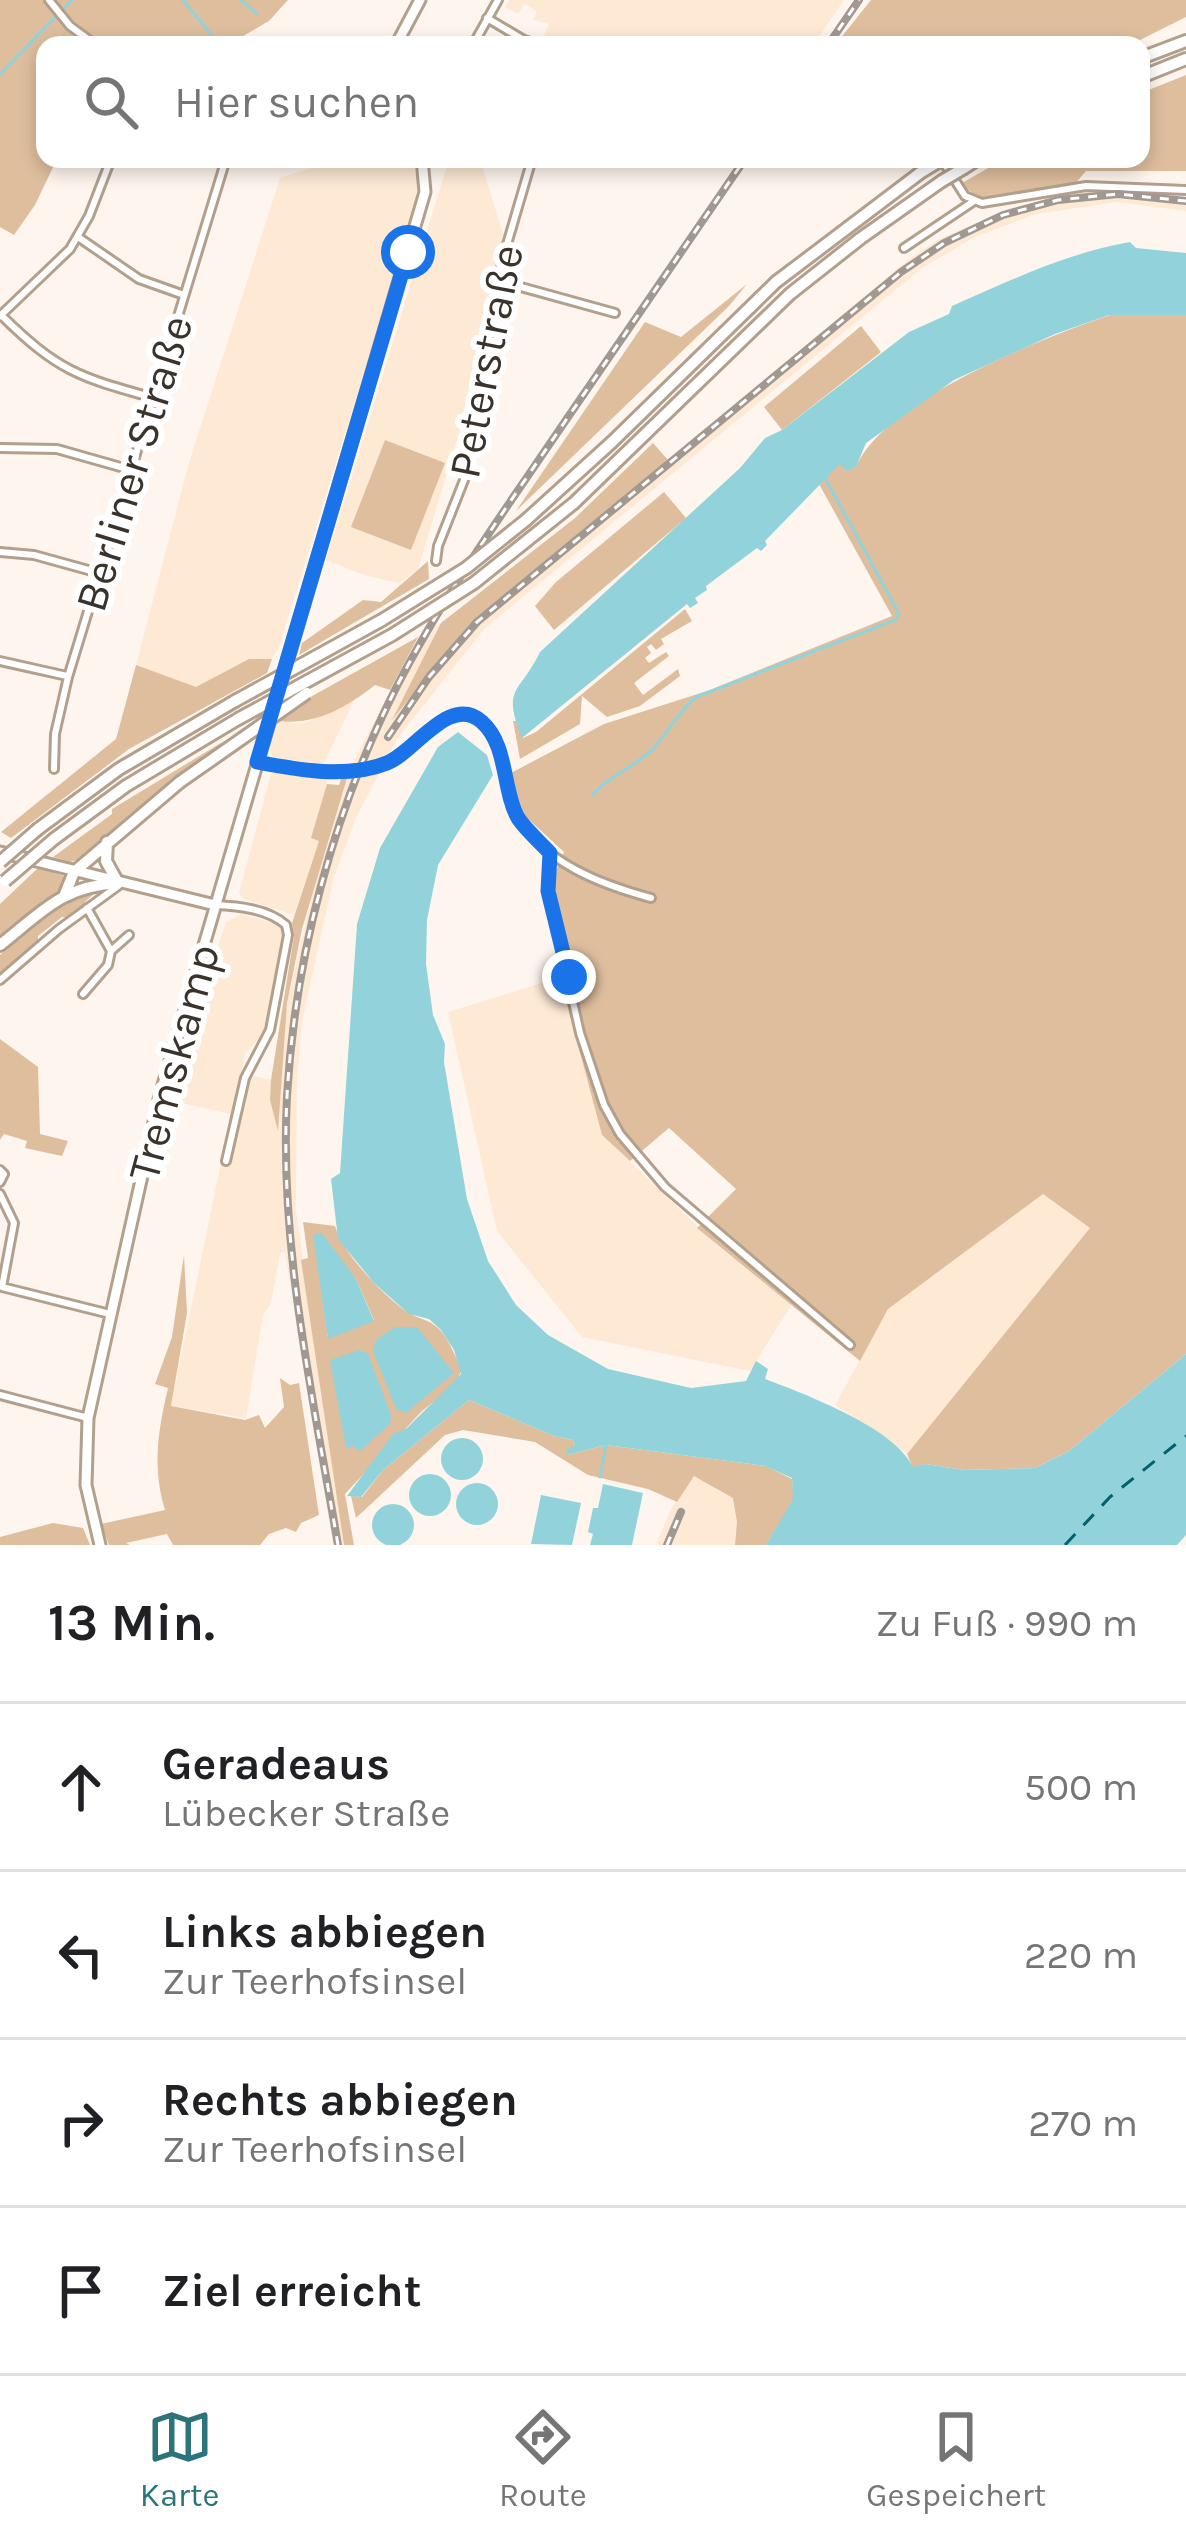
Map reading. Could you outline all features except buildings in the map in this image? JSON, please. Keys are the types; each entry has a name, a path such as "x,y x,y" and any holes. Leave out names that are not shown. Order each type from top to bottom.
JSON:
{"highway":[{"path":"1150,55 1186,41"},
{"path":"1150,73 1186,59"},
{"path":"0,862 119,769 428,592 526,520 776,282 928,168"},
{"path":"3,883 126,786 439,607 538,533 790,294 874,228 964,168"},
{"path":"65,894 74,872 107,842 180,782 307,693 319,676"},
{"path":"0,945 65,894 85,885 119,883 106,861 107,842"}],"main road":[{"path":"401,36 420,0"},
{"name":"Tremskamp","path":"100,1545 86,1485 88,1418 160,1095 425,192 423,168"},
{"path":"0,852 215,905"}],"street":[{"path":"49,0 84,36"},
{"path":"478,36 498,0"},
{"path":"487,19 517,36"},
{"path":"107,168 78,237 0,316 58,366 154,398"},
{"name":"Berliner Straße","path":"54,769 55,734 68,677 223,168"},
{"name":"Peterstraße","path":"436,561 466,475 472,416 499,281 530,168"},
{"path":"948,168 965,196 991,203 1086,186 1186,190"},
{"path":"904,248 974,201"},
{"path":"78,237 139,279 184,295"},
{"path":"499,281 615,313"},
{"path":"0,448 57,449 132,470"},
{"path":"0,553 34,555 99,573"},
{"path":"0,661 68,677"},
{"path":"257,762 317,772 386,764 449,717 471,714 491,733 518,818 550,853 614,888 651,898"},
{"path":"550,853 548,891 580,1033 604,1106 620,1134 665,1187 850,1345"},
{"path":"0,980 119,883"},
{"path":"215,905 274,916 286,926 288,935 270,1030 244,1078 226,1161"},
{"path":"87,908 111,951"},
{"path":"82,994 108,965 111,951 129,935"},
{"path":"0,1170 4,1174 0,1182"},
{"path":"0,1194 14,1223 1,1287 110,1314"},
{"path":"0,1395 88,1418"}],"shaded area":[{"path":"0,0 45,0 78,36 36,36 36,168 53,168 14,235 0,227"},
{"path":"56,0 288,0 269,21 243,36 93,36 77,26"},
{"path":"510,0 844,0 819,36 544,36 549,24 533,20 537,11 524,4 518,14 505,7"},
{"path":"871,0 1186,0 1186,17 1148,36 842,36"},
{"path":"1186,75 1186,171 1086,171 1075,184 999,199 972,193 962,183 988,168 1150,168 1150,89"},
{"path":"311,168 414,168 420,191 279,647 272,659 249,659 196,688 136,665 188,466 280,178"},
{"path":"446,168 483,168 503,234 458,437 418,569 399,583 326,560"},
{"path":"1087,192 1150,192 1186,199 1186,211 1117,202 1036,214 975,237 922,268 484,629 397,739 356,818 333,880 302,1022 297,1079 296,1211 344,1545 333,1545 285,1252 280,1253 271,1303 263,1315 246,1418 171,1406 231,1114 168,1100 226,922 241,914 277,924 285,937 266,1030 245,1054 241,1073 271,1080 270,1100 278,1125 287,1003 316,879 352,765 418,637 441,623 396,713 469,625 912,257 939,239 1001,212"},
{"path":"747,284 516,511 645,322 681,337"},
{"path":"1110,315 1186,315 1186,1354 1069,1451 1035,1468 964,1470 926,1464 913,1468 907,1454 1090,1228 1043,1194 888,1309 860,1361 697,1228 736,1189 669,1128 630,1161 602,1135 565,996 575,993 553,878 564,852 525,816 509,774 604,724 710,690 892,616 819,484 840,463 856,467 898,418 931,395 1045,339"},
{"path":"861,326 881,352 782,430 764,407"},
{"path":"385,440 445,463 411,550 351,527"},
{"path":"653,443 668,460 469,625 392,720 441,623 575,518"},
{"path":"664,492 686,518 554,630 535,606 556,582"},
{"path":"428,561 429,579 299,655 302,643 363,600 381,602"},
{"path":"685,609 692,621 661,639 664,644 656,650 651,644 647,647 651,653 645,658 649,663 666,652 669,656 634,683 643,695 678,669 680,676 640,706 607,717 582,696 580,724 520,759 513,721 523,738 536,732"},
{"path":"418,637 390,690 375,685 330,713 305,721 278,721 280,714"},
{"path":"249,659 272,659 267,673 129,749 11,838 1,832 116,739 136,665 196,687"},
{"path":"354,701 323,765 273,757 270,750 278,721 303,724"},
{"path":"224,741 86,857 70,862 53,857 112,814 112,809"},
{"path":"271,774 326,779 327,784 319,841 294,915 244,899 239,893"},
{"path":"348,775 302,929 287,1003 278,1131 270,1100 271,1080 294,936 292,923 319,841 311,838 327,784 339,785 342,776"},
{"path":"38,868 64,876 63,890 0,938 0,904"},
{"path":"101,887 68,918 62,917 38,936 0,974 0,955 35,924 73,896"},
{"path":"561,977 602,1135 719,1247 792,1304 750,1371 582,1337 497,1231 448,1012"},
{"path":"0,1039 38,1067 40,1134 68,1141 62,1156 25,1148 27,1141 4,1134 0,1140"},
{"path":"1043,1194 1091,1228 907,1454 835,1405 888,1309"},
{"path":"303,1222 335,1226 365,1273 407,1312 439,1329 462,1368 457,1382 421,1412 345,1494 354,1545 344,1545 301,1260 308,1258","holes":["314,1235 356,1279 374,1320 328,1338"]},
{"path":"184,1255 187,1313 171,1406 245,1420 259,1415 265,1428 284,1407 280,1378 290,1385 299,1383 319,1515 301,1523 296,1532 286,1528 269,1534 260,1545 173,1545 167,1534 126,1543 130,1545 109,1545 101,1524 165,1510 158,1449 168,1388 155,1384 172,1337"},
{"path":"469,1400 573,1440 575,1445 567,1455 606,1445 766,1466 792,1479 794,1499 766,1545 735,1545 733,1498 694,1476 677,1502 648,1489 588,1475 535,1442 463,1430 445,1435 356,1518 351,1496 362,1497 383,1470"},
{"path":"705,1456 766,1545 656,1545 670,1511"},
{"path":"53,1523 83,1528 90,1545 0,1545 0,1537"}],"water":[{"path":"1130,242 1136,248 1186,253 1186,315 1109,315 954,380 866,443 856,467 847,471 840,464 765,541 761,551 757,548 706,586 695,598 698,603 690,608 687,604 522,738 513,699 540,652 740,468 765,438 782,430 909,332 949,314 952,306 1062,260"},
{"path":"458,732 487,755 493,775 438,865 427,920 426,964 433,1015 445,1044 467,1199 488,1261 516,1305 548,1335 608,1369 691,1388 746,1381 756,1361 768,1369 765,1379 869,1426 913,1467 1035,1468 1069,1451 1186,1354 1186,1535 1177,1545 766,1545 793,1499 792,1478 765,1466 606,1445 567,1455 566,1450 575,1445 573,1440 469,1400 383,1470 361,1497 347,1496 393,1434 407,1428 461,1374 441,1330 429,1319 409,1314 374,1283 338,1239 331,1179 340,1173 357,924 380,848 438,747"},
{"path":"322,1233 356,1279 374,1321 328,1339 313,1235"},
{"path":"395,1327 417,1327 454,1373 406,1413 396,1409 373,1351 376,1340"},
{"path":"359,1350 368,1354 391,1415 390,1424 360,1451 346,1448 330,1360"},
{"path":"462,1438 477,1444 483,1459 477,1474 462,1480 447,1474 441,1459 447,1444"},
{"path":"430,1474 445,1480 451,1495 445,1510 430,1516 415,1510 409,1495 415,1480"},
{"path":"477,1483 492,1489 498,1504 492,1519 477,1525 462,1519 456,1504 462,1489"},
{"path":"603,1484 643,1493 632,1545 590,1545 593,1508 598,1508"},
{"path":"541,1495 581,1503 572,1545 531,1544"},
{"path":"385,1506 401,1506 412,1517 412,1533 401,1544 385,1544 374,1533 374,1517"}],"waterway":[{"path":"37,36 72,0"},
{"path":"183,0 212,36"},
{"path":"241,0 257,14"},
{"path":"0,74 36,37"},
{"path":"592,795 653,748 696,697 899,615 825,478"},
{"path":"600,1477 606,1445"}],"ferry route":[{"path":"1065,1545 1110,1497 1186,1436"}],"railway":[{"path":"834,36 859,0"},
{"path":"338,1545 300,1322 286,1153 291,1043 321,886 374,736 435,619 739,168"},
{"path":"388,737 429,677 477,622 901,272 944,243 1003,215 1058,200 1118,194 1186,201"},
{"path":"667,1545 681,1512"}],"route":[{"path":"408,252 257,762 317,772 386,764 449,717 464,712 477,718 497,746 518,818 550,853 548,891 569,977"}]}
